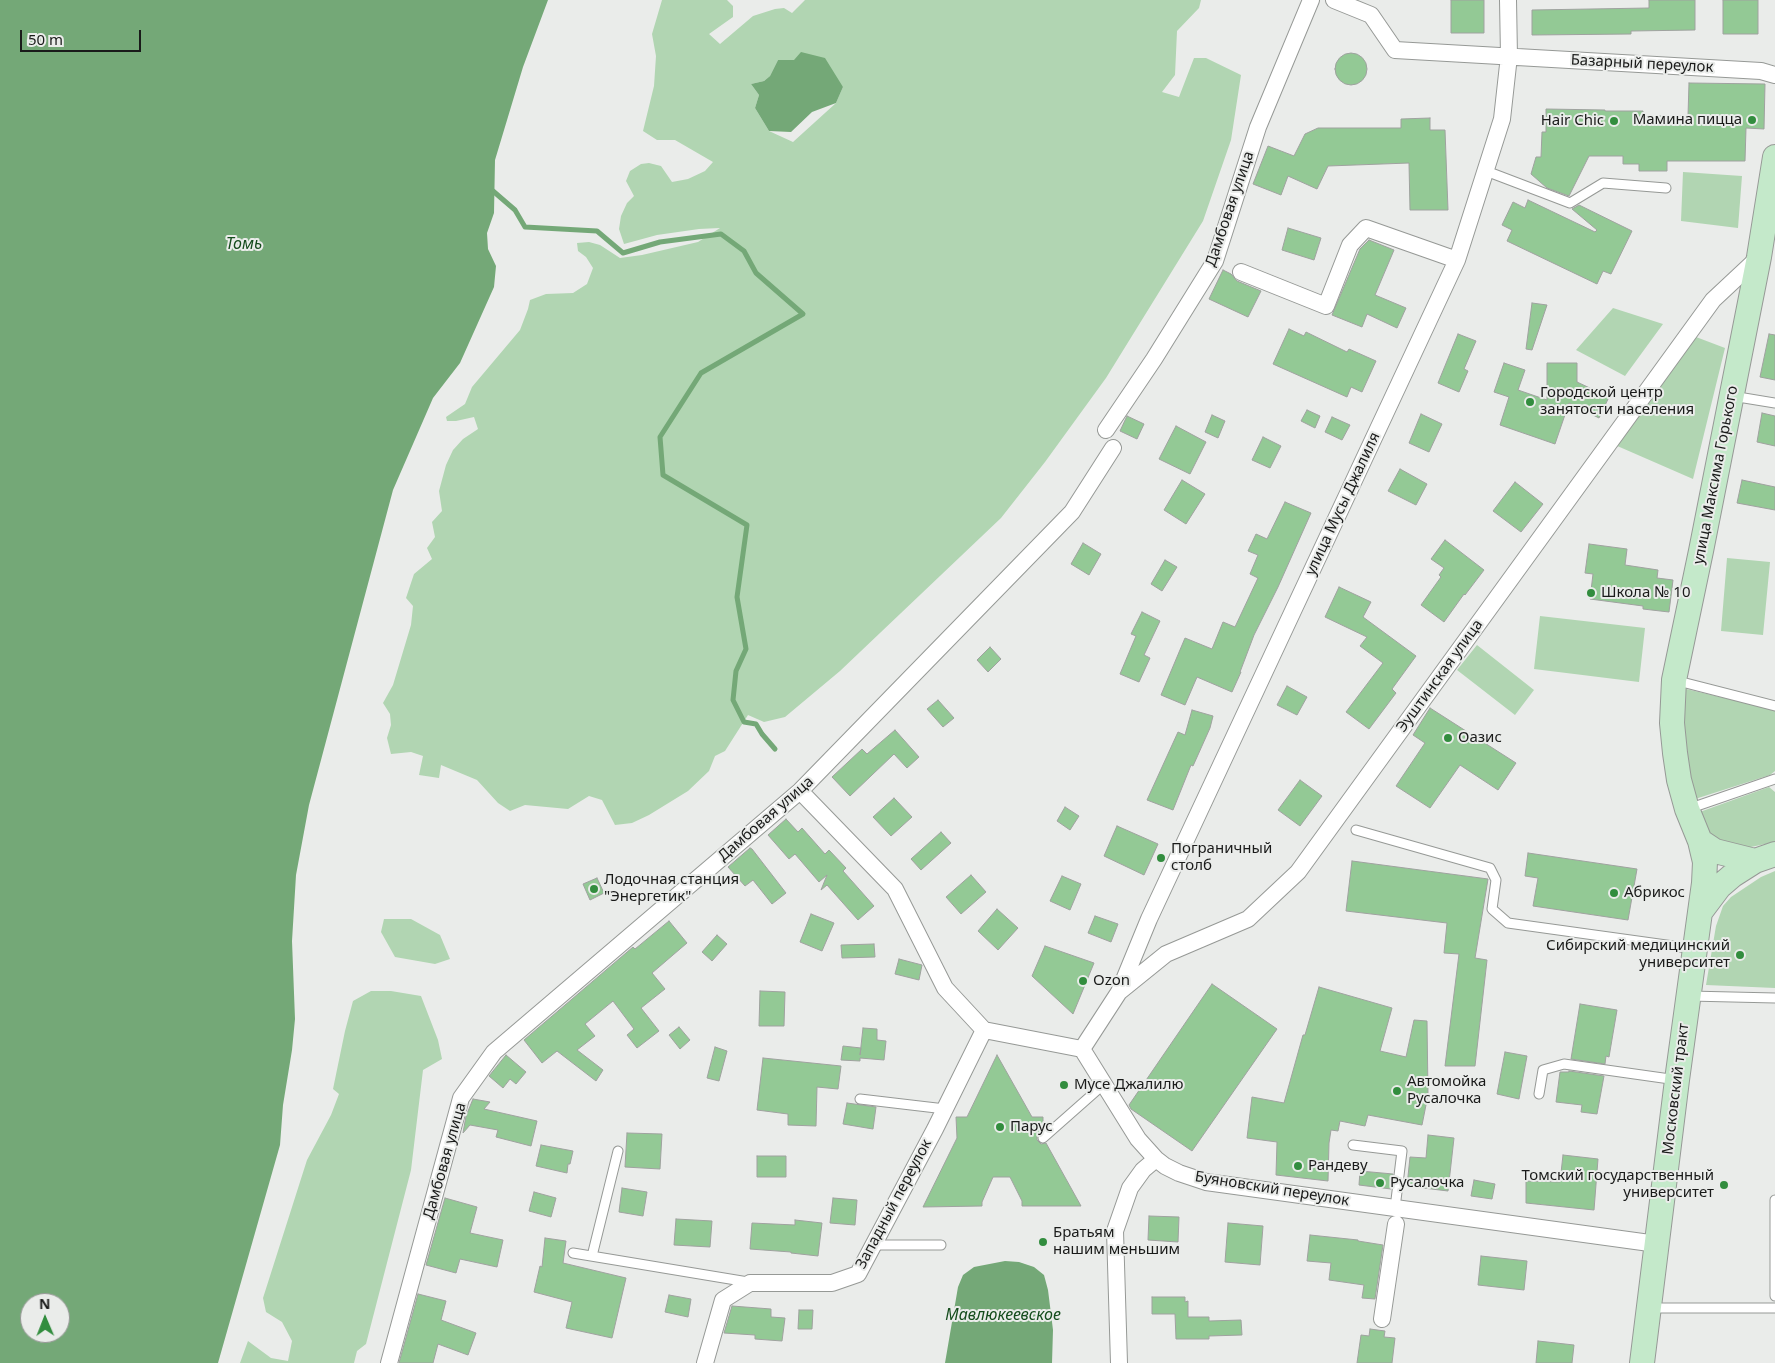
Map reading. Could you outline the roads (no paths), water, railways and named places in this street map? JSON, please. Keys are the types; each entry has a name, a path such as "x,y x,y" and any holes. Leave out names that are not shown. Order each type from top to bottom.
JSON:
{"main road":[{"name":"улица Максима Горького","path":"1701,911 1705,862 1700,841 1687,809 1679,780 1672,723 1674,680 1759,257 1775,157"},
{"path":"1700,841 1715,851 1765,857"},
{"name":"Московский тракт","path":"1642,1363 1677,1080 1701,911 1718,887 1733,875 1765,857"}],"street":[{"name":"Дамбовая улица","path":"1106,430 1154,359 1215,261 1258,127 1311,0"},
{"name":"Базарный переулок","path":"1334,0 1371,15 1395,50 1761,71 1775,75"},
{"name":"улица Мусы Джалиля","path":"1119,992 1153,910 1457,260 1502,118 1509,56 1508,0"},
{"path":"1241,272 1326,306 1350,245 1366,228 1457,260"},
{"name":"Эуштинская улица","path":"1082,1049 1119,992 1166,954 1248,919 1298,872 1713,300 1759,257"},
{"name":"Дамбовая улица","path":"389,1363 462,1098 494,1052 800,791 1072,512 1113,448"},
{"path":"800,791 895,889 945,988 984,1030 1082,1049"},
{"name":"Западный переулок","path":"750,1283 832,1283 858,1274 945,1109 984,1030"},
{"name":"Буяновский переулок","path":"1082,1049 1138,1139 1156,1159 1178,1173 1206,1182 1657,1244"},
{"path":"1118,1363 1115,1231 1130,1188 1143,1170 1156,1159"},
{"path":"1382,1319 1396,1224"},
{"path":"705,1363 723,1300 750,1283"}],"lane":[{"path":"1486,171 1570,203 1603,183 1666,188"},
{"path":"1732,396 1775,402"},
{"path":"1674,680 1775,706"},
{"path":"1687,809 1775,779"},
{"path":"1356,830 1490,868 1496,880 1492,909 1508,923 1695,949"},
{"path":"1688,996 1775,998"},
{"path":"1539,1094 1543,1070 1564,1064 1677,1080"},
{"path":"1043,1138 1103,1085"},
{"path":"860,1099 945,1109"},
{"path":"1353,1145 1402,1151 1395,1208"},
{"path":"592,1256 618,1151"},
{"path":"1775,1200 1775,1296"},
{"path":"874,1245 941,1245"},
{"path":"573,1253 750,1283"},
{"path":"1649,1308 1775,1308"}],"water":[{"name":"Томь","path":"0,0 548,0 523,67 495,160 494,213 487,233 488,249 496,266 494,287 460,363 433,398 393,490 309,805 296,875 292,941 295,1019 283,1105 280,1145 218,1363 0,1363"},
{"path":"801,52 825,58 843,87 836,103 812,112 791,132 769,131 755,108 759,95 751,84 764,81 770,76 778,60 794,60"},
{"name":"Мавлюкеевское","path":"1005,1261 1019,1262 1034,1267 1044,1275 1048,1290 1053,1330 1052,1363 945,1363 958,1287 963,1275 974,1267"}],"waterway":[{"path":"493,191 515,210 525,227 597,231 623,253 660,242 721,234 744,251 756,273 803,314 701,373 660,437 663,475 747,525 737,597 746,649 736,671 733,700 744,722 756,724 775,749"}],"place":[{"name":"Мамина пицца","path":"1752,120"},
{"name":"Hair Chic","path":"1614,121"},
{"name":"Городской центр занятости населения","path":"1530,402"},
{"name":"Школа № 10","path":"1591,593"},
{"name":"Оазис","path":"1448,738"},
{"name":"Пограничный столб","path":"1161,858"},
{"name":"Лодочная станция \"Энергетик\"","path":"594,889"},
{"name":"Абрикос","path":"1614,893"},
{"name":"Сибирский медицинский университет","path":"1740,955"},
{"name":"Ozon","path":"1083,981"},
{"name":"Мусе Джалилю","path":"1064,1085"},
{"name":"Автомойка Русалочка","path":"1397,1091"},
{"name":"Парус","path":"1000,1127"},
{"name":"Рандеву","path":"1298,1166"},
{"name":"Русалочка","path":"1380,1183"},
{"name":"Томский государственный университет","path":"1724,1185"},
{"name":"Братьям нашим меньшим","path":"1043,1242"}]}
